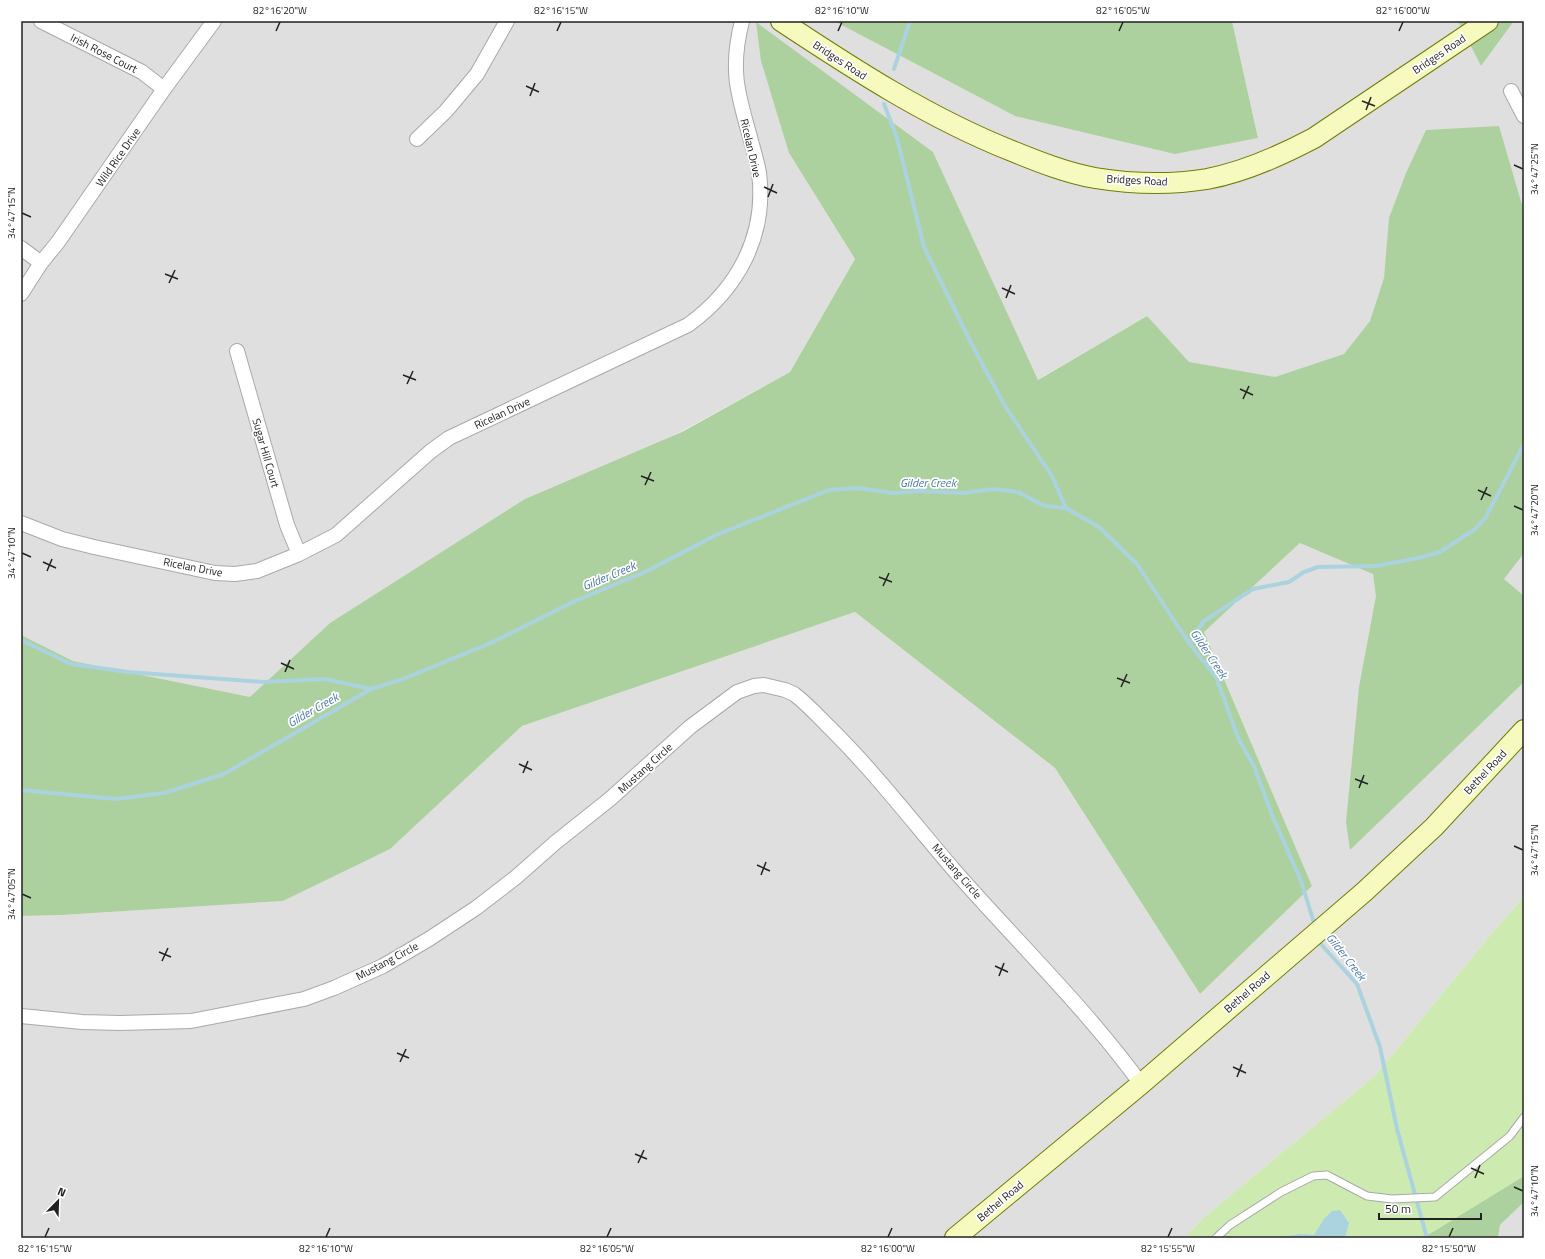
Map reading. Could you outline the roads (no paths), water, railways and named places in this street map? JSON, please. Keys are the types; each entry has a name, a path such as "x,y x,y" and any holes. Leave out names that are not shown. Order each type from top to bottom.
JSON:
{"main road":[{"name":"Bridges Road","path":"781,21 884,88 987,141 1061,170 1095,178 1150,183 1208,178 1255,165 1285,153 1314,138 1488,21"},
{"name":"Bethel Road","path":"955,1238 1140,1084 1364,892 1434,827 1524,730"}],"street":[{"name":"Irish Rose Court","path":"41,21 142,72 164,89"},
{"name":"Wild Rice Drive","path":"21,294 41,263 62,236 164,89 214,21"},
{"path":"417,139 446,111 477,74 507,21"},
{"name":"Ricelan Drive","path":"21,523 62,539 224,574 257,571 298,554 336,535 431,451 449,438 678,331 700,317 724,292 738,272 748,253 756,229 759,208 759,173 738,95 736,76 735,52 742,21"},
{"path":"1511,91 1524,116"},
{"path":"21,248 41,263"},
{"name":"Sugar Hill Court","path":"237,351 287,525 298,554"},
{"name":"Mustang Circle","path":"21,1016 82,1022 120,1023 191,1021 304,999 334,988 383,966 429,939 476,908 515,878 556,842 610,799 696,723 737,692 754,686 764,685 785,690 794,694 845,742 884,784 955,870 1041,964 1127,1065 1140,1084"}],"lane":[{"path":"1216,1238 1230,1225 1281,1192 1313,1176 1327,1175 1367,1196 1392,1199 1435,1197 1510,1136 1524,1117"}],"water":[{"path":"1340,1210 1349,1223 1345,1238 1276,1238 1300,1234 1314,1235 1324,1219 1332,1211"}],"waterway":[{"path":"894,69 910,21"},
{"path":"884,104 897,138 924,247 970,341 1005,406 1052,476 1066,508"},
{"path":"1189,643 1204,621 1253,589 1289,582 1304,572 1318,567 1376,566 1440,552 1475,529 1486,517 1524,444"},
{"name":"Gilder Creek","path":"21,790 116,799 164,793 224,774 371,689 403,679 493,642 575,601 647,571 716,535 829,490 857,488 893,493 919,491 963,493 994,489 1018,492 1045,506 1066,508 1099,527 1137,564 1189,643 1216,677 1239,740 1254,766 1272,815 1301,881 1315,926"},
{"path":"21,640 71,664 128,672 264,682 325,679 371,689"},
{"name":"Gilder Creek","path":"1318,939 1319,942 1357,984 1380,1047 1397,1129 1427,1238"}]}
